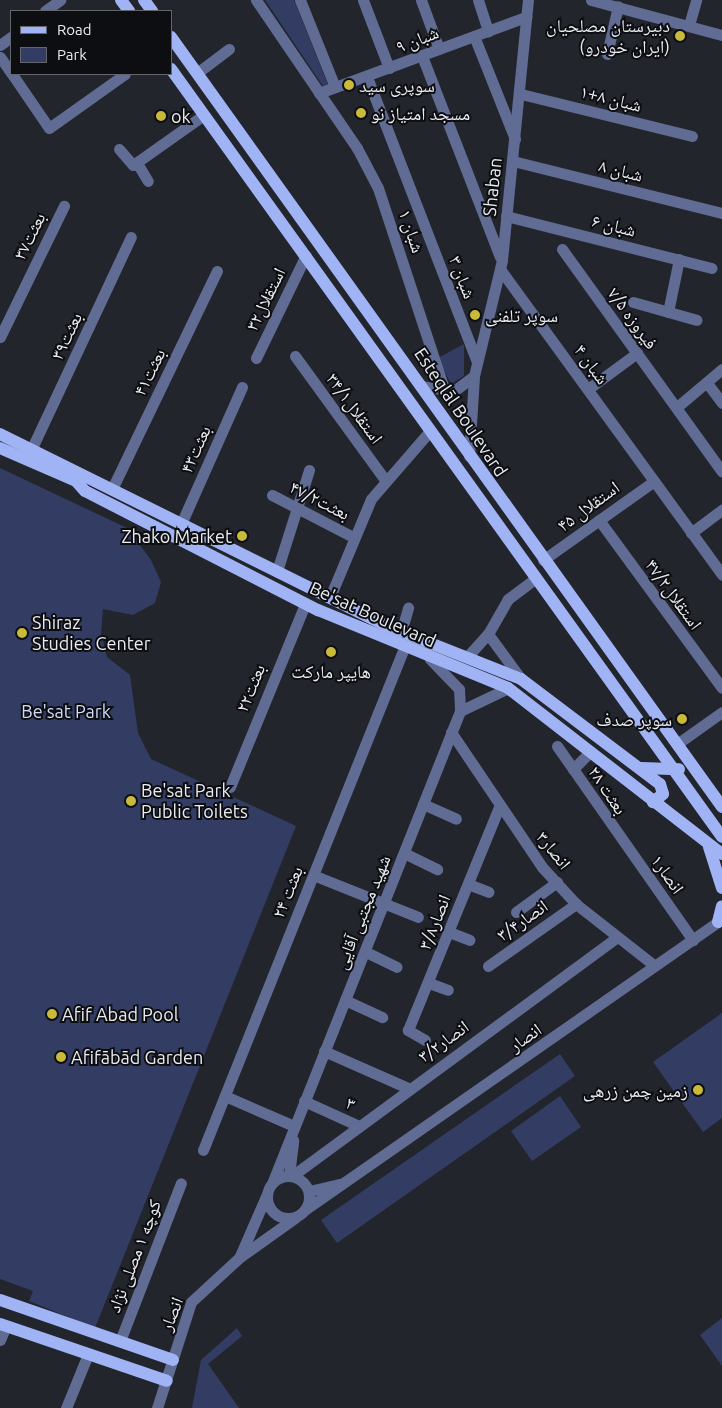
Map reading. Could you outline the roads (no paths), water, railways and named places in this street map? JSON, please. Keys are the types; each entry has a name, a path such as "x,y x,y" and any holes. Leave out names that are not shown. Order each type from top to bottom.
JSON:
{"main road":[{"name":"Esteqlāl Boulevard","path":"172,38 349,282 543,560 722,807"},
{"name":"Esteqlāl Boulevard","path":"172,70 306,255 535,579 722,837"},
{"path":"331,292 349,282"},
{"name":"Be'sat Boulevard","path":"0,434 32,448 387,626 520,679 660,784 663,794 653,802"},
{"name":"Be'sat Boulevard","path":"0,448 76,481 84,492 305,604 430,659 508,688 591,751 709,847 722,854"},
{"path":"490,516 505,506"},
{"path":"628,760 648,761 652,741"},
{"path":"641,768 674,770 691,765"},
{"path":"709,847 722,888"},
{"path":"720,921 722,906"},
{"path":"0,1300 173,1360"},
{"path":"3,1325 167,1381"}],"street":[{"path":"46,10 60,0"},
{"name":"۱ شبان","path":"256,0 319,93 378,188 445,392"},
{"path":"300,0 334,87"},
{"path":"363,0 389,68"},
{"path":"421,0 439,49"},
{"path":"478,0 488,31"},
{"name":"Shaban","path":"470,456 474,376 501,265 521,94 528,0"},
{"path":"591,0 613,4 722,35"},
{"path":"689,26 696,0"},
{"path":"607,54 613,4"},
{"name":"۹ شبان","path":"319,93 367,77 526,17"},
{"path":"474,36 515,140"},
{"path":"197,73 229,49"},
{"name":"۴ شبان","path":"422,56 501,265 722,575"},
{"path":"0,57 10,70"},
{"path":"13,75 50,128 124,75"},
{"name":"۳ شبان","path":"367,77 477,362"},
{"name":"۱+۸ شبان","path":"521,94 692,136"},
{"path":"119,150 128,162 137,163 204,114"},
{"name":"۸ شبان","path":"513,161 722,213"},
{"path":"137,163 148,181"},
{"name":"بعثت۳۷","path":"0,337 64,206"},
{"name":"۶ شبان","path":"506,216 712,268"},
{"name":"بعثت۳۹","path":"32,448 131,237"},
{"name":"۷/۵ فیروزه","path":"562,249 722,472"},
{"name":"استقلال۳۲","path":"256,358 306,255"},
{"path":"668,312 679,259"},
{"name":"بعثت۴۱","path":"112,489 217,271"},
{"path":"633,302 697,320"},
{"path":"588,389 637,353"},
{"name":"استقلال۳۴/۱","path":"295,356 386,480"},
{"path":"676,407 722,370"},
{"path":"421,386 445,392 474,376"},
{"path":"707,383 722,403"},
{"name":"بعثت۴۳","path":"181,524 242,387"},
{"path":"330,597 355,532 386,480 430,431"},
{"path":"277,571 309,470"},
{"name":"۴۵ استقلال","path":"543,560 654,480"},
{"name":"بعثت۴۷/۲","path":"272,494 355,532"},
{"path":"691,533 722,510"},
{"name":"استقلال۴۷/۲","path":"598,520 722,688"},
{"path":"467,657 488,634 508,599 535,579"},
{"name":"بعثت۲۲","path":"230,787 305,604"},
{"path":"404,622 408,608"},
{"path":"488,634 520,679"},
{"name":"بعثت ۲۴","path":"203,1150 404,648"},
{"path":"430,659 459,689 460,710 508,688"},
{"name":"شهید مجتبی آقایی","path":"273,1182 324,1051 366,952 460,710"},
{"path":"677,744 722,712"},
{"name":"انصار۳","path":"451,732 499,807 556,882 576,904 655,966"},
{"name":"بعثت ۲۸","path":"557,746 614,830"},
{"name":"بعثت ۲۸","path":"573,769 591,751"},
{"path":"423,804 456,819"},
{"name":"انصار۳/۸","path":"425,1040 408,1030 429,983 499,807"},
{"name":"انصار۱","path":"614,830 693,940"},
{"path":"404,853 437,869"},
{"path":"313,875 418,917"},
{"path":"516,912 556,882"},
{"path":"468,884 489,892"},
{"name":"انصار۳/۴","path":"488,966 576,904"},
{"name":"انصار","path":"306,1209 347,1183 720,921"},
{"path":"449,932 470,940"},
{"name":"انصار۳/۲","path":"291,1175 617,936"},
{"path":"366,952 397,967"},
{"path":"429,983 448,990"},
{"path":"345,1000 382,1017"},
{"path":"324,1051 408,1088"},
{"path":"225,1096 294,1126"},
{"name":"۳","path":"304,1101 357,1125"},
{"name":"شهید مجتبی آقایی","path":"291,1175 294,1126"},
{"path":"240,1257 267,1194 273,1182 291,1175 309,1190 306,1209 296,1217 275,1213 267,1194"},
{"name":"کوچه ۱ مصلی نژاد","path":"120,1341 181,1183"},
{"name":"انصار","path":"309,1190 347,1183"},
{"name":"انصار","path":"157,1408 191,1302 240,1257 296,1217"},
{"path":"0,1340 3,1325"},
{"path":"66,1408 88,1354"}],"place":[{"name":"دبیرستان مصلحیان (ایران خودرو)","path":"680,36"},
{"name":"سوپری سید","path":"349,85"},
{"name":"مسجد امتیاز نو","path":"361,113"},
{"name":"ok","path":"161,116"},
{"name":"سوپر تلفنی","path":"475,315"},
{"name":"Zhako Market","path":"242,536"},
{"name":"Shiraz Studies Center","path":"22,633"},
{"name":"هایپر مارکت","path":"331,652"},
{"name":"سوپر صدف","path":"682,719"},
{"name":"Be'sat Park Public Toilets","path":"131,801"},
{"name":"Afif Abad Pool","path":"52,1014"},
{"name":"Afifābād Garden","path":"61,1057"},
{"name":"زمین چمن زرهی","path":"698,1090"}],"park label":[{"name":"Be'sat Park","path":"66,711"}]}
